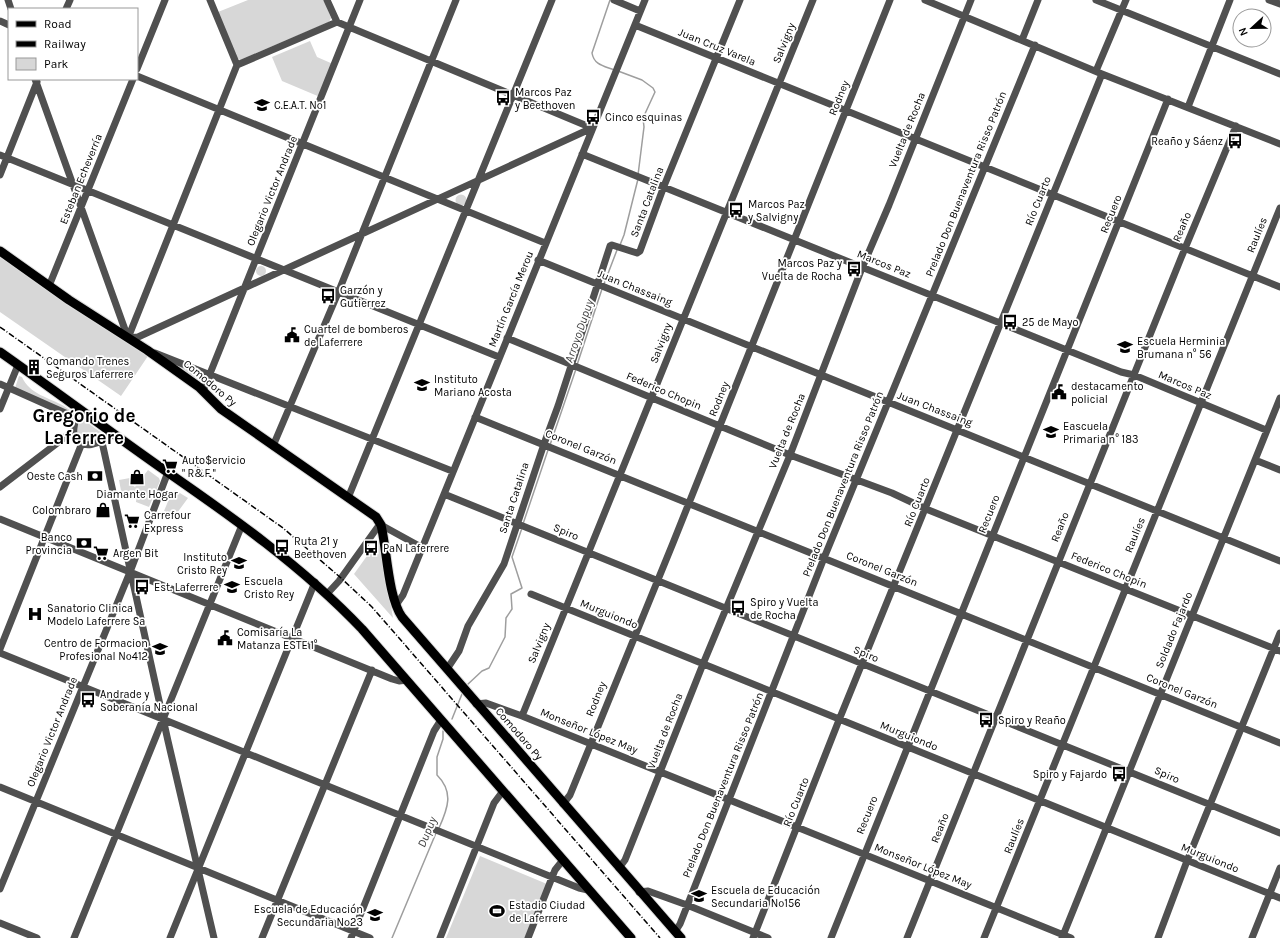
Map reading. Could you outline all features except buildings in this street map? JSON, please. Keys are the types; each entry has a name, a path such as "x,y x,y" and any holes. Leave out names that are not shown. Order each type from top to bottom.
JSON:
{"main road":[{"name":"Comodoro Py","path":"0,251 49,286 147,350 203,391 221,409 376,517 381,525 396,605 402,617 639,892 678,935"},
{"path":"0,352 242,525 315,582 362,629 631,938"}],"street":[{"path":"138,67 165,0"},
{"path":"128,338 172,225 220,110 236,64 210,0"},
{"path":"327,0 337,22 592,128"},
{"name":"Olegario Victor Andrade","path":"203,391 360,0"},
{"path":"273,446 338,292 456,0"},
{"path":"348,498 552,0"},
{"path":"615,0 640,11"},
{"name":"Martín García Merou","path":"396,605 403,595 421,547 645,0"},
{"name":"Santa Catalina","path":"447,669 459,651 475,613 502,568 519,524 544,445 599,286 610,246 637,253 640,251 664,186 740,0"},
{"name":"Salvigny","path":"522,716 619,474 652,397 682,319 814,0"},
{"name":"Rodney","path":"563,804 570,795 752,347 890,0"},
{"path":"925,0 1099,73 1279,141"},
{"name":"Vuelta de Rocha","path":"619,868 625,860 703,664 790,455 862,268 916,139 971,0"},
{"path":"1022,40 1038,0"},
{"path":"1096,0 1280,74"},
{"name":"Río Cuarto","path":"754,935 798,827 839,720 895,586 1053,194 1126,0"},
{"path":"1188,107 1230,0"},
{"path":"1269,0 1280,4"},
{"path":"236,64 337,22"},
{"name":"Juan Cruz Varela","path":"635,25 1280,287"},
{"name":"Prelado Don Buenaventura Risso Patrón","path":"678,935 680,924 687,905 730,800 824,558 1035,45"},
{"path":"138,76 545,243"},
{"name":"Esteban Echeverría","path":"49,286 133,80"},
{"path":"0,175 4,156 37,81"},
{"path":"37,81 81,210 128,338"},
{"name":"Recuero","path":"830,938 960,612 1120,221 1168,99"},
{"name":"Reaño","path":"908,938 1058,562 1236,126"},
{"path":"128,338 138,337 284,271 592,128"},
{"name":"Marcos Paz","path":"582,154 1121,372 1134,375 1266,430"},
{"path":"4,156 284,271 499,357"},
{"name":"Raulíes","path":"984,938 1280,208"},
{"name":"Juan Chassaing","path":"538,260 1280,561"},
{"name":"Federico Chopin","path":"507,338 790,455 892,493 926,509 992,534 1277,650"},
{"path":"147,350 452,471"},
{"path":"0,408 18,365"},
{"path":"0,384 72,416 75,423 73,431 0,487"},
{"name":"Soldado Fajardo","path":"1062,936 1280,398"},
{"name":"Coronel Garzón","path":"475,417 689,502 1280,743"},
{"path":"73,431 78,440 82,443 94,445 102,442 111,432"},
{"path":"102,442 130,572 214,938"},
{"path":"0,649 82,443"},
{"path":"1255,460 1280,470"},
{"name":"Olegario Victor Andrade","path":"0,889 130,572 168,472"},
{"name":"Spiro","path":"444,494 996,717 1210,806 1280,833"},
{"path":"0,519 399,681 407,680"},
{"path":"74,938 242,525"},
{"path":"327,594 339,581 377,528 381,525"},
{"name":"Comodoro Py","path":"381,525 421,547"},
{"path":"170,938 315,582"},
{"name":"Murguiondo","path":"531,594 1280,898"},
{"path":"1158,938 1187,861 1242,727 1277,650 1280,633"},
{"path":"0,653 476,847 579,888 588,890"},
{"path":"262,938 372,670"},
{"name":"Monseñor López May","path":"476,704 486,703 522,716 931,881 1062,936 1071,938"},
{"path":"352,935 434,731 441,720"},
{"path":"0,787 277,900 352,935 370,938"},
{"path":"440,938 494,803 503,791"},
{"path":"528,938 552,877 563,860"},
{"path":"1252,938 1280,868"},
{"path":"639,892 648,891 687,905 754,935 768,938"},
{"path":"0,923 37,938"}],"green space":[{"path":"248,0 324,0 331,18 329,22 240,60 237,58 218,12"},
{"path":"310,41 317,57 333,64 320,97 282,81 272,57"},
{"path":"459,195 463,195 465,196 465,204 459,205 456,202 456,198"},
{"path":"0,255 148,356 121,396 0,312"},
{"path":"259,266 263,266 265,267 265,275 259,276 256,273 256,269"},
{"path":"173,364 204,375 206,377 202,385"},
{"path":"19,376 22,377 25,383 35,392 64,406 105,435 98,440 89,442 85,441 78,435 78,420 15,388"},
{"path":"148,470 159,478 160,481 149,507 136,502 137,492 122,496 119,480 130,478 132,485 135,487"},
{"path":"175,490 188,498 177,513 179,514 177,517 164,511 172,492"},
{"path":"377,542 380,542 393,618 354,574"},
{"name":"Estadio Ciudad de Laferrere","path":"480,856 547,884 525,938 446,938"}],"waterway":[{"name":"Arroyo Dupuy","path":"610,0 592,53 597,63 614,70"},
{"name":"Arroyo Dupuy","path":"618,71 642,80 653,88 655,92 643,118 644,127 638,175"},
{"name":"Arroyo Dupuy","path":"620,245 624,235 638,179"},
{"name":"Arroyo Dupuy","path":"604,284 617,250"},
{"name":"Arroyo Dupuy","path":"577,365 602,289"},
{"name":"Arroyo Dupuy","path":"550,445 576,369"},
{"name":"Arroyo Dupuy","path":"523,524 548,450"},
{"name":"Arroyo Dupuy","path":"467,685 482,671 489,668 505,637 506,618 512,609 511,594 522,588 512,557 522,528"},
{"name":"Arroyo Dupuy","path":"452,719 462,694"},
{"name":"Dupuy","path":"439,828 445,814 448,800 446,788 437,775 437,757 443,739 443,731"},
{"name":"Dupuy","path":"392,938 436,833"}],"railway":[{"path":"0,327 283,528 341,578 372,607 660,938"}],"place":[{"name":"Marcos Paz y Beethoven","path":"503,98"},
{"name":"C.E.A.T. Nº1","path":"262,105"},
{"name":"Cinco esquinas","path":"593,117"},
{"name":"Reaño y Sáenz","path":"1235,141"},
{"name":"Marcos Paz y Salvigny","path":"736,210"},
{"name":"Marcos Paz y Vuelta de Rocha","path":"854,269"},
{"name":"Garzón y Gutierrez","path":"328,296"},
{"name":"25 de Mayo","path":"1010,322"},
{"name":"Cuartel de bomberos de Laferrere","path":"292,335"},
{"name":"Escuela Herminia Brumana n° 56","path":"1125,347"},
{"name":"Comando Trenes Seguros Laferrere","path":"34,367"},
{"name":"Instituto Mariano Acosta","path":"422,385"},
{"name":"destacamento policial","path":"1059,392"},
{"name":"Eascuela Primaria n° 183","path":"1051,432"},
{"name":"Auto$ervicio '' R&F ''","path":"170,466"},
{"name":"Oeste Cash","path":"95,476"},
{"name":"Diamante Hogar","path":"137,477"},
{"name":"Colombraro","path":"103,510"},
{"name":"Carrefour Express","path":"132,521"},
{"name":"Banco Provincia","path":"84,543"},
{"name":"Ruta 21 y Beethoven","path":"282,547"},
{"name":"PaN Laferrere","path":"371,548"},
{"name":"Argen Bit","path":"101,553"},
{"name":"Instituto Cristo Rey","path":"239,563"},
{"name":"Est. Laferrere","path":"142,587"},
{"name":"Escuela Cristo Rey","path":"232,587"},
{"name":"Spiro y Vuelta de Rocha","path":"738,608"},
{"name":"Sanatorio Clinica Modelo Laferrere Sa","path":"35,614"},
{"name":"Comisaría La Matanza ESTE 1°","path":"225,638"},
{"name":"Centro de Formacion Profesional Nº412","path":"160,649"},
{"name":"Andrade y Soberanía Nacional","path":"88,700"},
{"name":"Spiro y Reaño","path":"986,720"},
{"name":"Spiro y Fajardo","path":"1119,774"},
{"name":"Escuela de Educación Secundaria Nº156","path":"699,896"},
{"name":"Estadio Ciudad de Laferrere","path":"497,911"},
{"name":"Escuela de Educación Secundaria Nº23","path":"375,915"}],"district":[{"name":"Gregorio de Laferrere","path":"84,427"}]}
